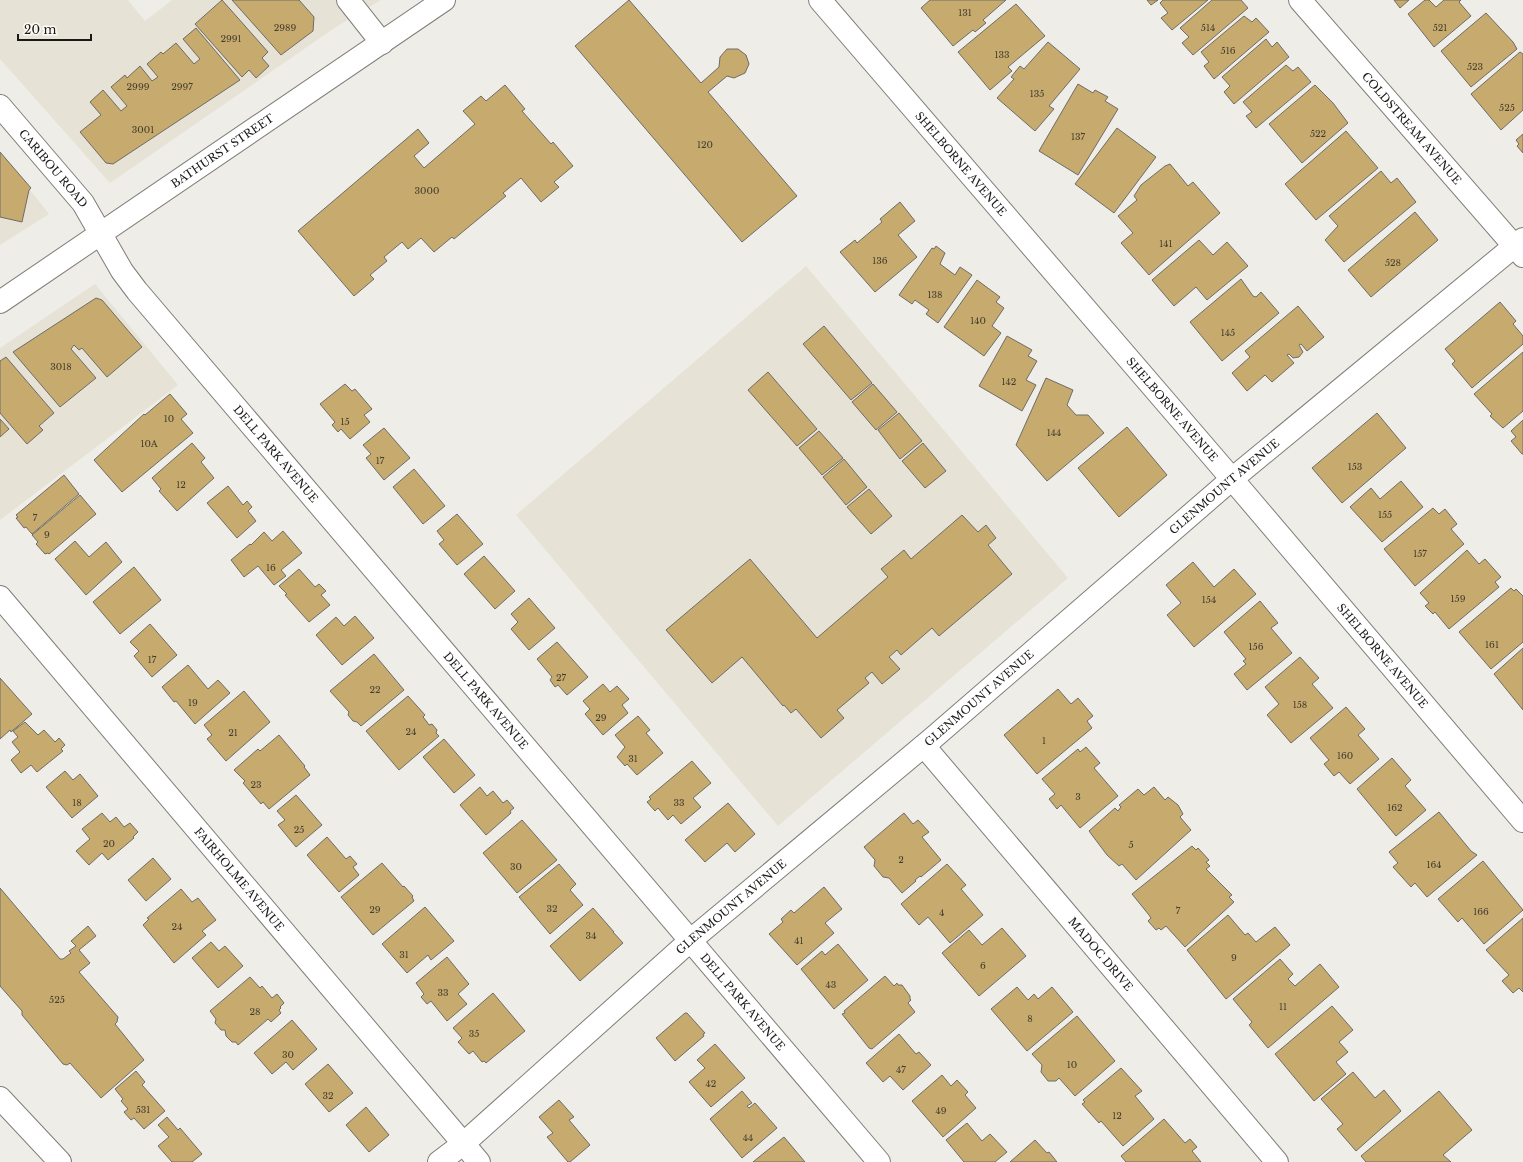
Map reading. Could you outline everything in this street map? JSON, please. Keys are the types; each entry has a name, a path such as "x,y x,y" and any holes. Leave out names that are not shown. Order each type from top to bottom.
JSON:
{"street":[{"path":"348,0 382,43"},
{"name":"BATHURST STREET","path":"0,302 444,0"},
{"name":"SHELBORNE AVENUE","path":"820,0 1232,479 1523,821"},
{"name":"COLDSTREAM AVENUE","path":"1300,0 1520,247"},
{"name":"CARIBOU ROAD","path":"0,106 83,203 101,234"},
{"name":"DELL PARK AVENUE","path":"101,234 122,271 137,291 879,1162"},
{"name":"GLENMOUNT AVENUE","path":"439,1162 463,1144 691,940 924,746 1232,479 1520,247"},
{"name":"FAIRHOLME AVENUE","path":"0,597 479,1162"},
{"name":"MADOC DRIVE","path":"924,746 1277,1162"},
{"path":"0,1098 60,1162"}],"shaded area":[{"path":"0,0 128,0 145,21 172,0 381,0 336,27 110,183 0,59"},
{"path":"0,152 49,214 0,245"},
{"path":"806,266 1068,578 778,826 516,515"},
{"path":"95,284 178,385 0,520 0,348"}],"building":[{"path":"222,0 268,52 262,58 269,66 256,78 249,70 242,77 195,24"},
{"path":"232,0 299,0 314,17 313,31 281,55"},
{"path":"629,0 701,83 719,67 720,57 727,49 738,49 746,55 749,64 745,73 734,78 727,76 708,92 797,196 742,242 575,46"},
{"path":"930,0 1006,0 983,20 986,23 975,32 973,30 953,46 921,8"},
{"path":"1147,0 1158,0 1151,5"},
{"path":"1163,0 1208,0 1172,30 1161,18 1168,13 1160,3"},
{"path":"1212,0 1241,0 1248,8 1193,55 1182,43 1189,37 1180,28"},
{"path":"1394,0 1409,0 1400,8"},
{"path":"1425,0 1429,0 1436,7 1444,0 1461,0 1459,2 1471,16 1434,47 1408,14"},
{"path":"1016,4 1045,36 1008,67 1012,71 990,90 958,52"},
{"path":"1486,13 1513,42 1517,49 1471,87 1441,51"},
{"path":"1244,16 1252,22 1256,18 1269,32 1214,79 1204,66 1209,62 1201,52"},
{"path":"196,28 240,80 113,164 106,163 80,132 101,115 90,102 103,90 121,111 127,106 111,87 125,75 127,78 140,66 152,81 158,77 147,64 161,52 163,54 176,43 194,64 200,59 183,39"},
{"path":"1266,39 1272,47 1277,42 1289,57 1234,104 1224,92 1230,86 1222,77"},
{"path":"1048,42 1080,69 1049,106 1054,109 1035,131 997,98 1014,79 1011,77 1020,66 1024,69"},
{"path":"1520,52 1523,54 1523,110 1501,130 1471,94"},
{"path":"1286,65 1293,71 1298,67 1311,82 1256,128 1246,116 1252,112 1243,102"},
{"path":"1078,84 1093,93 1095,90 1108,97 1105,101 1118,109 1078,175 1039,151"},
{"path":"505,85 525,109 522,111 551,144 553,142 573,166 554,182 559,187 541,202 521,178 503,193 506,196 454,239 452,237 434,252 421,238 408,249 402,242 384,257 387,261 370,275 374,279 354,296 298,231 418,129 429,143 414,156 424,168 475,124 463,111 481,96 486,101"},
{"path":"1315,85 1333,103 1348,123 1302,163 1269,124"},
{"path":"1117,128 1156,157 1114,213 1075,184"},
{"path":"1346,131 1378,168 1316,220 1285,184"},
{"path":"1523,134 1523,153 1517,146 1519,144 1516,140"},
{"path":"0,152 31,188 29,190 22,222 0,217"},
{"path":"1170,164 1188,186 1193,182 1220,213 1149,275 1121,243 1133,233 1118,216 1137,200 1134,196 1141,185 1165,166"},
{"path":"1381,171 1391,183 1397,178 1416,202 1344,262 1325,240 1338,226 1329,216"},
{"path":"900,202 915,221 898,235 917,257 875,292 840,252 855,240 857,243 882,222 880,219"},
{"path":"1415,212 1438,240 1371,297 1348,270"},
{"path":"1199,240 1213,255 1227,242 1248,266 1207,300 1196,287 1174,306 1152,280"},
{"path":"936,246 945,253 940,264 955,275 960,267 972,275 938,323 926,314 929,310 915,300 912,304 899,295 932,248 934,249"},
{"path":"1241,279 1253,296 1256,297 1261,292 1279,313 1222,361 1190,322"},
{"path":"977,280 1000,297 996,302 1004,308 992,326 1001,333 984,356 944,327"},
{"path":"96,298 102,300 142,347 107,377 82,348 79,350 74,345 71,349 96,378 60,407 13,352"},
{"path":"1500,302 1516,321 1513,324 1523,336 1523,344 1472,388 1452,364 1455,361 1445,349"},
{"path":"1298,306 1324,337 1307,351 1301,344 1299,345 1303,352 1299,357 1293,358 1289,354 1287,355 1294,363 1272,382 1265,375 1247,391 1232,373 1250,357 1245,351"},
{"path":"824,326 872,383 851,400 803,344"},
{"path":"1007,336 1032,350 1028,356 1037,361 1026,380 1036,385 1022,411 979,386"},
{"path":"1523,352 1523,411 1503,428 1490,416 1492,414 1474,394"},
{"path":"6,357 54,413 39,426 43,430 27,444 0,413 0,361"},
{"path":"768,372 817,429 797,446 748,390"},
{"path":"1046,378 1073,390 1067,405 1076,415 1088,415 1104,433 1047,481 1016,445"},
{"path":"345,384 352,391 355,389 372,409 364,415 370,422 350,439 341,429 338,432 332,425 335,422 320,404"},
{"path":"873,384 897,412 876,430 852,402"},
{"path":"170,394 187,414 181,419 193,433 122,492 94,460 144,414 145,415"},
{"path":"899,413 922,441 900,459 878,430"},
{"path":"1377,413 1406,448 1342,503 1312,468"},
{"path":"0,419 9,429 0,437"},
{"path":"1523,420 1522,454 1511,441 1516,437 1511,431"},
{"path":"1127,427 1167,475 1119,517 1078,468"},
{"path":"384,428 410,458 384,480 366,458 371,454 363,445"},
{"path":"819,431 843,458 822,475 799,448"},
{"path":"192,443 205,458 201,462 214,478 177,511 159,491 161,489 152,478"},
{"path":"923,443 946,471 925,488 902,461"},
{"path":"844,459 867,487 846,505 823,477"},
{"path":"414,469 445,506 423,524 393,487"},
{"path":"64,475 79,494 32,534 26,527 24,528 16,518 18,517 16,515"},
{"path":"1401,481 1423,507 1382,542 1350,507 1371,488 1380,499"},
{"path":"228,486 243,505 247,501 252,507 248,511 256,521 237,538 207,503"},
{"path":"869,489 892,516 871,534 847,507"},
{"path":"80,495 96,514 49,554 45,554 36,544 38,542 32,535"},
{"path":"1433,508 1439,514 1445,509 1457,524 1451,529 1464,544 1415,586 1384,549"},
{"path":"457,514 483,544 457,565 439,544 444,540 437,531"},
{"path":"962,515 978,532 986,525 996,538 988,545 1012,574 939,636 932,628 901,655 897,650 889,657 900,669 882,684 872,672 865,678 869,683 837,710 844,718 821,738 796,709 791,713 784,705 783,706 742,657 712,683 666,630 750,559 817,638 888,577 881,569 904,550 911,559"},
{"path":"283,531 302,553 281,570 286,576 274,585 258,566 244,577 231,560 250,544 251,545 264,532 272,541"},
{"path":"75,541 89,557 106,542 122,562 86,595 55,559"},
{"path":"1467,550 1479,564 1485,559 1501,577 1495,582 1499,587 1449,629 1435,612 1433,614 1425,606 1429,603 1420,593"},
{"path":"484,556 515,591 495,609 464,574"},
{"path":"1193,562 1214,587 1234,569 1256,594 1194,647 1167,615 1181,603 1166,585"},
{"path":"134,567 161,600 120,634 93,602"},
{"path":"299,569 315,587 319,584 326,591 321,595 330,605 309,622 279,586"},
{"path":"1511,588 1514,591 1516,589 1523,596 1523,642 1491,669 1459,632"},
{"path":"529,598 555,628 529,650 511,629 518,622 511,614"},
{"path":"1260,601 1278,623 1271,628 1292,653 1247,690 1234,674 1246,664 1243,661 1246,659 1224,632"},
{"path":"355,616 374,638 342,665 316,635 336,617 344,626"},
{"path":"150,624 177,655 152,677 134,656 139,651 130,642"},
{"path":"557,642 588,677 567,695 558,685 555,687 550,680 552,677 537,659"},
{"path":"1523,648 1523,710 1494,674"},
{"path":"374,654 404,690 361,726 357,722 353,721 348,715 349,712 330,691"},
{"path":"1300,657 1319,678 1312,684 1333,708 1291,743 1267,715 1279,704 1265,687"},
{"path":"188,665 208,689 218,680 230,693 195,724 162,687"},
{"path":"0,678 32,714 11,732 10,730 0,739"},
{"path":"603,684 610,692 617,686 629,699 622,705 628,713 603,735 585,714 590,709 583,701"},
{"path":"1058,689 1071,704 1078,698 1093,716 1087,721 1092,728 1037,774 1004,735"},
{"path":"244,691 270,722 226,761 207,739 212,735 204,725"},
{"path":"408,696 425,715 423,717 429,725 432,724 437,730 436,733 439,736 399,770 366,731"},
{"path":"1346,707 1365,729 1358,735 1379,759 1350,784 1339,772 1334,776 1324,764 1329,760 1310,738"},
{"path":"638,716 650,730 646,733 663,753 637,775 627,764 625,766 617,757 625,747 615,735"},
{"path":"25,722 38,735 44,730 55,742 59,738 65,745 61,749 63,751 37,772 31,765 21,773 11,760 20,752 12,742 18,737 13,731"},
{"path":"279,735 305,766 304,767 310,775 269,809 263,802 261,804 243,783 245,781 234,770 258,749 260,751"},
{"path":"444,739 475,775 454,793 423,757"},
{"path":"1086,747 1100,763 1094,768 1118,796 1080,828 1061,805 1057,809 1049,799 1055,794 1042,779 1078,749 1080,752"},
{"path":"1392,758 1411,780 1405,786 1426,810 1396,836 1357,789"},
{"path":"692,761 711,783 693,798 701,807 681,824 673,815 668,820 658,808 655,811 647,802 651,799 649,797"},
{"path":"65,771 73,780 80,774 98,796 72,818 46,787"},
{"path":"480,787 487,796 493,791 503,803 507,800 514,808 510,811 511,813 486,835 460,805"},
{"path":"1154,787 1165,800 1168,797 1178,805 1183,814 1180,817 1191,830 1136,880 1122,864 1119,866 1107,855 1089,831 1115,808 1118,811 1121,807 1119,805 1138,789 1144,795"},
{"path":"296,795 322,825 296,847 278,825 285,820 277,811"},
{"path":"728,803 755,834 735,852 727,843 705,862 685,840"},
{"path":"1439,812 1471,851 1477,855 1427,897 1415,883 1411,887 1393,867 1398,863 1389,852"},
{"path":"102,813 110,822 116,817 124,827 130,823 138,832 133,837 134,838 108,860 102,853 89,865 76,851 90,839 82,829"},
{"path":"904,813 913,824 918,820 929,832 922,837 941,860 921,877 920,876 915,880 916,881 902,893 889,878 883,877 874,866 875,860 864,847"},
{"path":"522,820 557,860 517,893 483,853"},
{"path":"327,837 346,859 350,856 357,864 353,867 359,875 339,892 307,855"},
{"path":"1192,846 1196,850 1198,848 1209,860 1206,862 1210,866 1206,869 1232,895 1229,897 1234,902 1185,947 1166,926 1161,930 1159,928 1156,930 1148,921 1151,918 1149,915 1132,894"},
{"path":"153,858 171,879 146,901 128,880"},
{"path":"1483,861 1523,910 1484,944 1462,918 1458,922 1438,899"},
{"path":"382,863 413,896 414,901 373,935 341,897"},
{"path":"559,864 576,884 570,890 583,905 550,934 519,897"},
{"path":"947,864 966,885 961,889 983,915 950,943 928,917 919,925 901,904"},
{"path":"824,887 842,909 825,923 834,933 797,965 769,934 783,922 781,919 791,910 794,913"},
{"path":"0,888 60,959 63,959 71,953 69,951 76,946 71,941 88,926 96,936 79,950 90,963 79,972 118,1017 115,1024 144,1060 101,1098 70,1063 67,1065 63,1064 22,1015 22,1011 0,986"},
{"path":"181,889 192,902 198,898 216,920 202,931 206,935 174,963 143,925 149,919 147,918"},
{"path":"425,907 454,941 431,960 428,955 407,973 382,944"},
{"path":"593,908 623,943 580,981 550,946"},
{"path":"1228,915 1245,935 1248,933 1256,942 1275,927 1290,945 1226,999 1187,950"},
{"path":"1523,918 1523,992 1519,988 1513,993 1502,981 1509,975 1486,950"},
{"path":"1002,928 1026,956 979,996 942,953 969,930 982,945"},
{"path":"211,942 219,951 225,946 243,966 218,988 192,958"},
{"path":"838,944 868,980 834,1009 801,969 822,951 825,955"},
{"path":"447,957 469,984 458,994 467,1004 447,1021 431,1001 427,1004 421,997 424,994 416,983"},
{"path":"1280,959 1293,974 1288,979 1295,986 1320,964 1339,987 1268,1048 1249,1025 1252,1022 1233,999"},
{"path":"885,976 894,986 897,983 898,985 902,985 910,996 911,1000 908,1003 915,1012 872,1049 869,1048 842,1014 845,1013 844,1011"},
{"path":"250,977 260,988 262,986 272,998 277,994 284,1003 279,1010 281,1013 271,1022 268,1019 238,1045 236,1042 232,1042 226,1036 225,1030 221,1030 215,1023 216,1019 210,1011"},
{"path":"1017,987 1028,1000 1034,994 1038,999 1052,987 1073,1012 1027,1051 991,1009"},
{"path":"493,993 525,1031 486,1063 484,1061 482,1062 473,1051 469,1054 458,1042 462,1038 453,1028"},
{"path":"1332,1006 1353,1030 1339,1042 1348,1052 1336,1062 1346,1074 1314,1101 1275,1054"},
{"path":"685,1013 687,1013 705,1033 703,1034 704,1036 675,1061 656,1038"},
{"path":"1077,1016 1115,1061 1075,1096 1059,1078 1056,1081 1048,1081 1041,1072 1042,1065 1032,1054"},
{"path":"292,1020 317,1049 293,1070 286,1062 272,1074 254,1053"},
{"path":"899,1034 916,1054 919,1052 931,1065 903,1090 890,1076 883,1082 866,1063"},
{"path":"715,1044 745,1078 711,1107 689,1082 705,1068 697,1060"},
{"path":"328,1064 353,1093 329,1112 305,1084"},
{"path":"1121,1068 1142,1091 1135,1096 1154,1119 1123,1146 1101,1121 1099,1123 1082,1104 1085,1102 1083,1100"},
{"path":"136,1071 145,1082 142,1085 165,1111 144,1129 134,1118 131,1120 124,1112 128,1109 121,1101 123,1099 115,1089"},
{"path":"1353,1072 1375,1098 1384,1090 1401,1111 1356,1151 1337,1129 1343,1124 1321,1099"},
{"path":"942,1075 951,1086 957,1080 968,1092 965,1095 976,1108 943,1137 912,1101"},
{"path":"742,1091 752,1103 747,1106 749,1108 755,1103 777,1128 742,1158 710,1119"},
{"path":"1439,1091 1472,1130 1443,1155 1451,1162 1366,1162 1361,1156"},
{"path":"559,1100 574,1117 569,1120 590,1145 570,1162 568,1162 547,1137 553,1133 539,1117"},
{"path":"366,1107 389,1135 369,1152 346,1125"},
{"path":"167,1117 178,1130 180,1128 202,1154 192,1162 172,1162 158,1146 169,1137 158,1125"},
{"path":"1164,1119 1185,1143 1190,1139 1197,1147 1192,1151 1201,1162 1126,1162 1121,1156"},
{"path":"967,1123 982,1141 990,1134 1007,1152 995,1162 964,1162 946,1140"},
{"path":"784,1137 805,1162 753,1162 764,1153"},
{"path":"1035,1140 1047,1153 1049,1152 1057,1162 1010,1162"}]}
